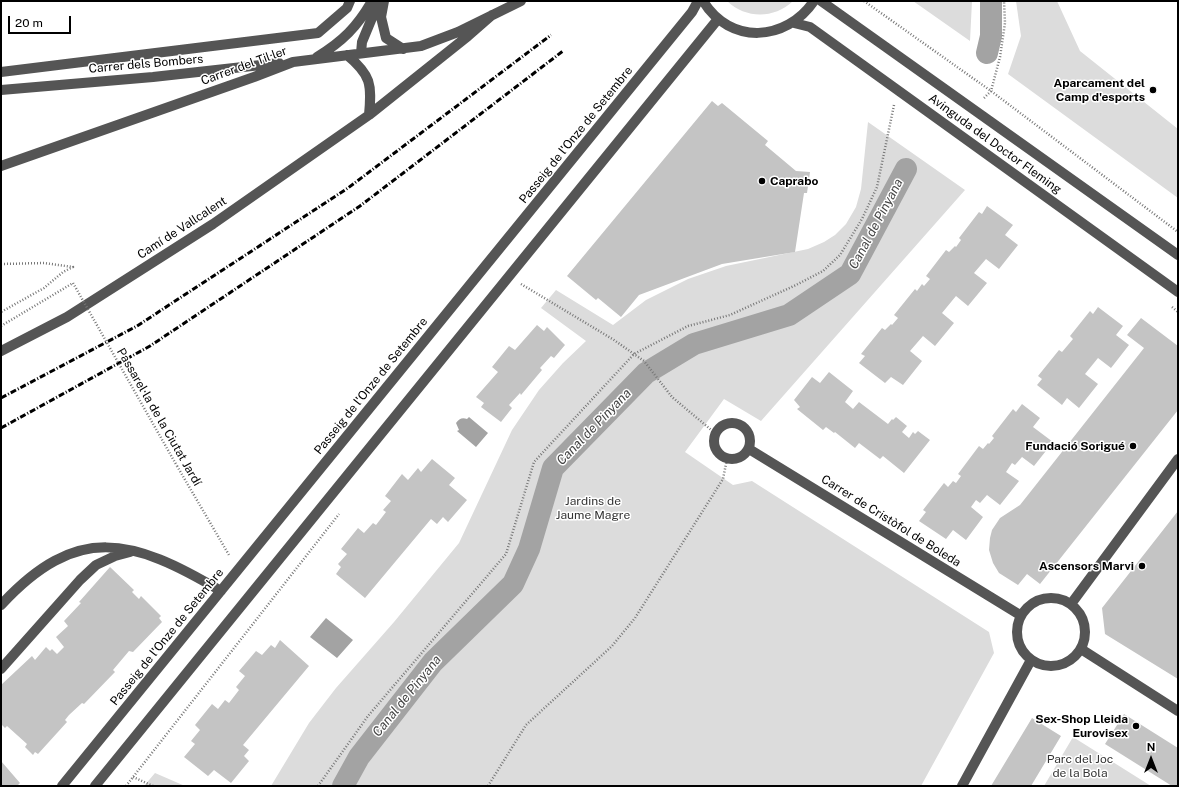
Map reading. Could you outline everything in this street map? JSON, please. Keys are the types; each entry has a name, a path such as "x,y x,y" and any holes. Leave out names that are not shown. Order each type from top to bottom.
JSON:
{"street":[{"path":"1,72 318,33 347,8 350,1"},
{"path":"314,59 335,46 347,36 360,22 372,1"},
{"path":"361,54 362,42 379,1"},
{"path":"384,1 381,17 386,38 403,49"},
{"name":"Carrer del Til·ler","path":"1,166 293,62 403,49 434,42 521,1"},
{"name":"Passeig de l'Onze de Setembre","path":"62,786 692,12 698,1"},
{"path":"703,1 718,19 736,29 756,34 776,31 794,23 807,12 814,1"},
{"name":"Avinguda del Doctor Fleming","path":"821,1 1178,255"},
{"name":"Camí de Vallcalent","path":"1,351 67,317 187,241 369,114 468,36 492,15"},
{"path":"95,786 718,19"},
{"name":"Avinguda del Doctor Fleming","path":"794,23 810,27 1178,292"},
{"path":"347,55 362,67 369,80 371,97 369,114"},
{"name":"Carrer dels Bombers","path":"1,90 152,77 293,62"},
{"path":"736,423 741,425 749,433 751,444 749,449 740,458 727,459 717,451 714,445 716,434 725,424 736,423"},
{"name":"Carrer de Cristòfol de Boleda","path":"749,449 1020,615"},
{"path":"1071,604 1178,459"},
{"path":"1,605 39,570 70,553 93,548 117,548 136,551 158,558 180,568 221,591"},
{"path":"1,669 80,580 96,565 115,556 136,551"},
{"path":"1047,597 1064,600 1071,604 1078,611 1085,630 1081,649 1074,657 1058,666 1040,664 1031,660 1024,654 1018,645 1016,625 1020,615 1031,603 1047,597"},
{"path":"1081,649 1178,711"},
{"path":"962,786 1031,660"}],"path":[{"path":"864,1 991,91 1178,232"},
{"path":"973,110 991,91 1000,57 1005,23 1004,1"},
{"path":"318,786 368,716 506,554 534,462 634,354 688,326 730,314 796,285 823,270 840,255 862,219 877,187 894,106 902,93"},
{"path":"1,264 44,263 74,267 63,272 44,288 1,312"},
{"path":"519,282 644,361 672,396 716,434"},
{"name":"Passarel·la de la Ciutat Jardí","path":"1,326 73,284 227,553 233,558"},
{"path":"488,786 526,725 612,646 635,618 723,478 727,459"},
{"path":"133,777 153,786"}],"green space":[{"path":"727,1 793,1 785,7 769,14 751,14 735,7"},
{"path":"913,1 972,1 970,41"},
{"path":"1016,1 1057,1 1080,51 1178,129 1178,198 1008,74 1021,36"},
{"name":"Jardins de Jaume Magre","path":"868,122 965,190 761,421 724,399 685,452 733,485 752,481 989,632 994,653 921,786 271,786 309,723 336,688 394,622 459,543 512,430 539,390 563,363 586,341 541,308 556,290 613,325 646,300 688,279 726,266 808,249 824,242 835,235 846,224 856,207 861,189"},
{"name":"Parc del Joc de la Bola","path":"1073,737 1151,786 1044,786"},
{"path":"155,773 185,786 144,786"}],"shaded area":[{"path":"469,417 488,433 476,447 457,431 459,430 456,423 461,419 467,419"},
{"path":"326,618 353,640 337,658 310,637"}],"building":[{"path":"712,101 718,106 722,103 768,141 765,145 796,171 810,172 807,193 804,193 795,252 722,264 639,295 621,317 598,298 596,300 567,276"},
{"path":"987,206 1013,225 1005,235 1018,245 999,269 986,259 974,273 987,283 968,306 956,296 942,313 954,323 935,346 923,336 910,351 922,361 903,385 891,377 885,383 859,363 865,356 861,354 882,328 885,330 898,318 894,315 915,289 917,291 922,284 924,286 930,279 926,276 946,250 949,252 955,246 956,247 961,240 959,238 979,212 982,214"},
{"path":"1098,307 1123,326 1116,335 1129,345 1111,368 1098,358 1085,374 1098,384 1079,408 1067,398 1062,405 1037,385 1042,379 1038,376 1059,350 1062,352 1073,339 1070,336 1090,311 1093,314"},
{"path":"1141,318 1178,346 1178,410 1040,584 1027,574 1018,585 999,573 993,563 989,550 992,530 1000,518 1020,505 1144,348 1127,335"},
{"path":"537,325 544,331 547,327 565,345 554,358 551,356 540,368 542,370 521,395 520,393 509,405 512,408 501,422 481,407 484,403 476,397 498,372 492,367 509,346 515,350"},
{"path":"829,372 853,391 845,402 853,409 859,402 888,424 896,417 907,426 902,432 909,438 913,432 915,434 918,431 930,440 904,473 883,456 880,459 859,443 855,448 835,432 834,433 826,427 823,430 797,409 800,407 794,400 812,377 820,383"},
{"path":"1022,404 1040,418 1033,427 1053,442 1034,466 1022,457 1015,465 1012,463 1006,472 1019,481 1000,505 987,495 980,503 976,500 971,507 983,517 966,540 953,530 946,539 919,521 926,512 923,510 944,483 948,487 953,481 956,483 961,476 958,474 979,446 983,449 988,443 989,444 994,438 992,436 1013,409 1016,412"},
{"path":"432,459 455,478 449,485 467,500 448,522 443,517 437,524 431,519 365,598 336,574 341,567 338,564 347,554 341,549 358,528 364,533 373,523 376,525 386,512 383,510 391,501 385,496 402,474 408,480 418,468 421,472"},
{"path":"1178,511 1178,679 1105,634 1102,608"},
{"path":"110,567 134,590 132,592 139,599 141,596 161,616 159,618 162,622 133,652 129,651 113,670 115,672 84,704 82,703 69,715 65,720 67,722 38,754 35,752 33,755 25,747 27,744 7,726 5,728 1,724 1,685 32,656 35,660 46,647 50,651 52,649 57,654 64,647 56,637 68,626 64,621 81,603 79,602"},
{"path":"280,640 309,666 243,745 249,750 244,756 249,761 231,783 214,770 208,776 184,757 195,744 191,741 200,730 195,725 212,704 218,709 225,700 229,703 239,690 236,687 245,676 239,671 256,651 262,655 271,645 275,648"},
{"path":"1124,714 1178,748 1178,786 1172,786 1105,744"},
{"path":"1032,718 1061,736 1031,786 991,786"},
{"path":"1,761 20,783 17,786 1,786"}],"waterway":[{"name":"Canal de Pinyana","path":"987,53 991,36 991,1"},
{"name":"Canal de Pinyana","path":"343,786 359,757 433,662 513,584 529,549 553,468 646,373 694,344 789,315 850,274 906,169"}],"railway":[{"path":"1,398 137,326 348,188 551,35"},
{"path":"1,428 150,346 360,206 563,51"}],"place":[{"name":"Aparcament del Camp d'esports","path":"1153,90"},
{"name":"Caprabo","path":"762,181"},
{"name":"Fundació Sorigué","path":"1133,446"},
{"name":"Ascensors Marvi","path":"1142,566"},
{"name":"Sex-Shop Lleida Eurovisex","path":"1136,726"}]}
